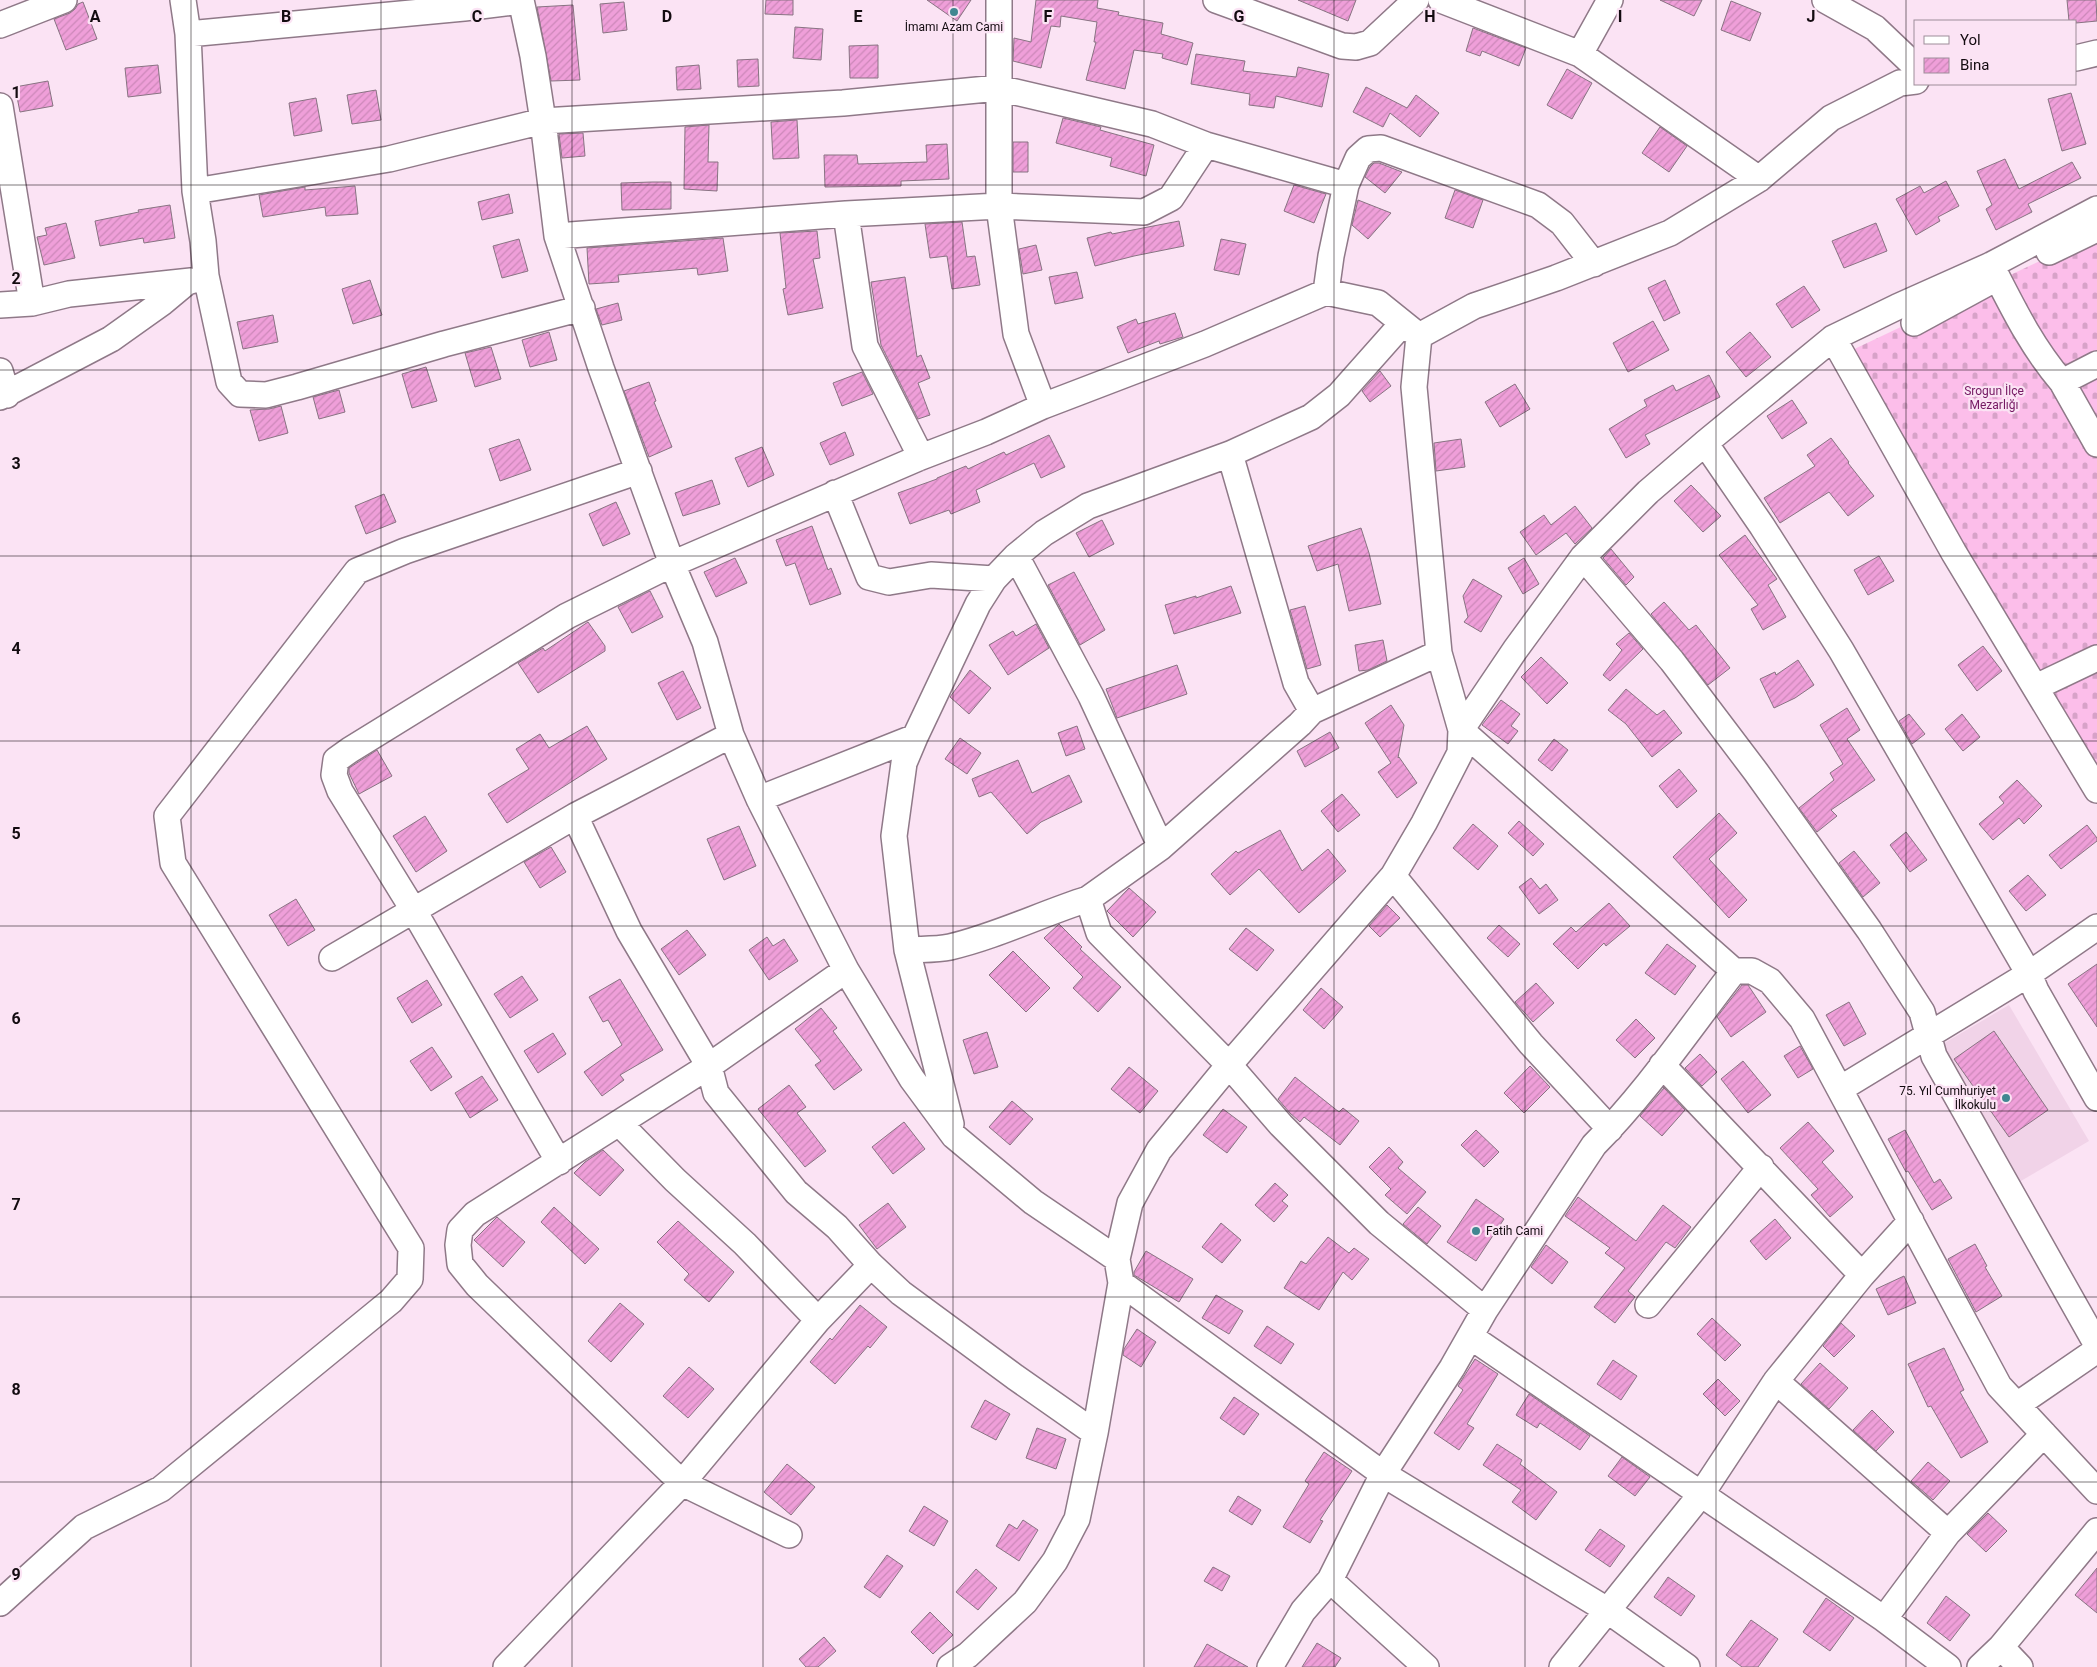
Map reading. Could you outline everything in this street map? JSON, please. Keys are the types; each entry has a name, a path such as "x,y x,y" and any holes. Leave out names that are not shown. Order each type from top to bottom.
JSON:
{"street":[{"path":"0,25 64,0"},
{"path":"183,0 188,34 195,191 203,241 197,279 230,382 240,394 266,395 298,387 444,344 582,308"},
{"path":"188,34 454,9 521,0 533,56 543,121 557,236 601,368 672,564 706,642 731,735 760,799 846,970 912,1079 954,1136 1033,1202 1117,1259"},
{"path":"999,0 999,206 1016,334 1043,406"},
{"path":"1216,0 1342,46 1356,47 1370,43 1416,0"},
{"path":"1441,0 1580,54 1759,179"},
{"path":"1580,54 1610,0"},
{"path":"1825,0 1875,28 1914,65"},
{"path":"2077,58 2097,54"},
{"path":"954,1136 907,950 894,836 904,763 978,604 994,579 1016,556 1044,533 1088,506 1230,454 1311,417 1339,395 1410,330 1594,264 1670,233 1759,179 1831,118 1900,83 1914,81"},
{"path":"195,191 389,159 543,121 842,103 998,88 1152,124 1206,145 1346,185"},
{"path":"0,106 32,303"},
{"path":"557,236 846,214 999,206 1144,212 1171,198 1206,145"},
{"path":"1326,292 1331,256 1346,185 1358,158 1368,149 1381,148 1538,205 1562,223 1594,264"},
{"path":"1914,323 2097,208"},
{"path":"846,214 865,346 921,457"},
{"path":"1461,730 1515,650 1583,557 1648,492 1834,338 1897,307 1994,271 2097,229"},
{"path":"1994,271 2021,324 2043,360 2062,382 2097,444"},
{"path":"0,305 32,303 69,294 197,279"},
{"path":"0,371 3,396 110,339 197,279"},
{"path":"559,1162 414,911 340,791 334,775 336,760 567,616 672,564 835,493 986,432 1043,406 1205,344 1326,292 1378,303 1410,330 1439,652 1461,730 1460,753 1452,771 1393,876 1229,1065 1159,1150 1130,1203 1117,1259 1121,1283 1095,1433 1077,1519 1054,1561 1025,1602 968,1655 950,1667"},
{"path":"1834,338 1954,553 2097,790"},
{"path":"2062,382 2097,364"},
{"path":"1705,443 1762,526 1841,650 2029,974 2036,991 2093,1081"},
{"path":"1230,454 1296,683 1312,711"},
{"path":"0,1603 84,1527 161,1489 391,1301 410,1279 411,1248 173,863 167,816 356,571 405,551 639,471"},
{"path":"835,493 869,577 889,582 931,575 994,579"},
{"path":"1016,556 1091,696 1162,847"},
{"path":"1583,557 1672,660 1756,772 1869,930 1922,1012 1934,1056 2097,1345"},
{"path":"907,950 948,948 998,933 1054,910 1088,900 1162,847 1300,724 1312,711 1439,652"},
{"path":"2036,687 2097,658"},
{"path":"1461,730 1734,971 1752,971 1770,981 1802,1019 1999,1386 2097,1492"},
{"path":"332,958 575,816 731,735"},
{"path":"760,799 915,737"},
{"path":"575,816 629,931 710,1066 716,1093 796,1192 837,1227 871,1265 901,1293 1095,1433"},
{"path":"1393,876 1531,1044 1610,1129"},
{"path":"1088,900 1099,934 1229,1065 1281,1125 1379,1223 1485,1310"},
{"path":"1840,1089 2029,974 2097,927"},
{"path":"789,1534 682,1482 477,1285 460,1264 458,1245 460,1230 475,1214 710,1066 846,970"},
{"path":"1270,1667 1303,1611 1330,1580 1383,1474 1452,1368 1485,1310 1594,1145 1610,1129 1662,1066 1734,971"},
{"path":"1662,1066 1761,1167 1862,1275"},
{"path":"619,1123 675,1180 745,1244 818,1320"},
{"path":"1648,1305 1761,1167"},
{"path":"1562,1667 1702,1494 1776,1381 1862,1275 1911,1221"},
{"path":"506,1667 682,1482 818,1320 871,1265"},
{"path":"1121,1283 1383,1474 1607,1610 1687,1667"},
{"path":"1471,1337 1884,1619 1948,1667"},
{"path":"2017,1405 2097,1350"},
{"path":"1776,1381 1948,1533"},
{"path":"1884,1619 1948,1533 2044,1434"},
{"path":"1980,1667 2001,1647 2097,1531"},
{"path":"1330,1580 1426,1667"},
{"path":"2001,1647 2020,1667"}],"shaded area":[{"name":"75. Yıl Cumhuriyet İlkokulu","path":"2009,1005 2089,1141 2004,1191 1924,1055"}],"green space":[{"name":"Srogun İlçe Mezarlığı","path":"2097,234 2097,770 1846,353"}],"building":[{"path":"766,0 793,0 793,15 765,14"},
{"name":"İmamı Azam Cami","path":"927,0 971,0 957,21"},
{"path":"1036,0 1098,0 1097,8 1119,12 1118,15 1163,23 1161,34 1193,43 1187,65 1162,58 1163,54 1134,50 1125,89 1086,80 1096,42 1094,42 1097,22 1061,16 1060,27 1051,26 1041,68 1013,61 1014,38 1031,42"},
{"path":"1298,0 1356,0 1348,21"},
{"path":"1660,0 1702,0 1694,16"},
{"path":"2067,0 2096,0 2097,21 2077,23 2077,20 2069,20"},
{"path":"1731,1 1761,13 1750,41 1721,30"},
{"path":"83,2 97,39 66,50 54,19 70,13 78,4"},
{"path":"624,2 627,30 603,33 600,4"},
{"path":"573,5 580,80 551,81 537,7"},
{"path":"795,27 823,29 821,60 793,58"},
{"path":"1473,28 1526,48 1519,66 1482,51 1480,56 1466,51"},
{"path":"878,45 878,78 850,78 849,46"},
{"path":"1196,54 1245,61 1243,71 1296,77 1298,67 1329,74 1322,107 1276,96 1274,108 1249,105 1250,94 1191,84"},
{"path":"758,59 759,86 738,87 737,60"},
{"path":"158,65 161,93 128,97 125,68"},
{"path":"699,65 701,89 677,90 676,67"},
{"path":"1567,69 1592,83 1572,119 1547,105"},
{"path":"48,81 53,106 20,112 15,87"},
{"path":"1366,87 1407,108 1416,95 1439,113 1420,137 1390,113 1383,127 1353,112"},
{"path":"376,90 381,120 352,124 347,95"},
{"path":"2071,93 2086,144 2062,151 2048,99"},
{"path":"316,98 322,131 294,136 289,103"},
{"path":"1063,118 1101,127 1100,130 1154,145 1146,176 1110,166 1112,158 1056,143"},
{"path":"797,120 799,158 773,159 771,122"},
{"path":"709,125 708,162 718,162 717,191 684,189 685,127"},
{"path":"1660,127 1687,146 1669,172 1642,153"},
{"path":"583,133 585,156 562,158 559,134"},
{"path":"1013,142 1028,142 1028,172 1013,172"},
{"path":"947,144 949,179 901,181 901,186 825,187 824,155 857,155 858,164 927,162 926,145"},
{"path":"2005,159 2019,189 2072,162 2081,178 2028,204 2032,212 1996,230 1986,209 1992,205 1977,171"},
{"path":"1374,163 1379,163 1402,172 1385,193 1365,177"},
{"path":"1946,181 1959,206 1938,217 1940,221 1916,235 1896,199 1920,186 1924,193"},
{"path":"671,182 671,209 622,210 621,183"},
{"path":"1294,185 1326,194 1314,223 1284,211"},
{"path":"355,186 358,214 326,216 325,207 263,217 259,195 305,187 305,190"},
{"path":"1455,190 1483,200 1473,228 1445,218"},
{"path":"509,194 513,213 482,220 478,202"},
{"path":"1358,200 1391,213 1368,239 1352,225"},
{"path":"170,205 175,238 144,243 143,238 100,246 95,221 139,212 138,210"},
{"path":"1179,221 1184,246 1095,266 1087,238 1111,232 1112,234"},
{"path":"962,222 967,257 975,256 980,285 952,289 947,256 930,258 925,224"},
{"path":"66,223 75,258 44,265 37,237 47,235 45,228"},
{"path":"1876,223 1887,251 1844,268 1832,241"},
{"path":"817,231 820,258 813,259 823,308 788,315 783,289 786,288 780,233"},
{"path":"723,238 728,271 698,275 697,268 618,275 619,282 589,284 587,248"},
{"path":"519,239 528,271 502,278 493,246"},
{"path":"1221,239 1246,244 1239,275 1214,270"},
{"path":"1036,245 1042,270 1023,274 1019,249"},
{"path":"1077,272 1083,298 1055,304 1049,277"},
{"path":"905,277 917,357 921,355 930,378 918,383 930,415 918,419 881,345 871,282"},
{"path":"370,280 382,315 353,324 342,289"},
{"path":"1665,280 1680,313 1664,321 1648,288"},
{"path":"1804,286 1820,310 1792,328 1776,304"},
{"path":"618,303 622,320 602,325 596,309"},
{"path":"1175,313 1183,337 1160,344 1159,341 1128,353 1117,327 1136,319 1138,324"},
{"path":"273,315 278,342 243,349 237,322"},
{"path":"1653,321 1669,350 1628,372 1613,343"},
{"path":"549,332 557,360 530,367 522,340"},
{"path":"1750,332 1771,357 1746,377 1726,352"},
{"path":"491,347 501,379 475,387 465,353"},
{"path":"426,367 437,401 412,408 402,374"},
{"path":"1380,371 1391,386 1370,402 1362,391"},
{"path":"862,372 873,394 842,406 833,383"},
{"path":"1709,375 1720,397 1645,435 1650,444 1626,458 1609,429 1647,406 1644,400 1673,385 1676,391"},
{"path":"649,382 656,401 654,402 672,447 649,457 624,391"},
{"path":"1515,384 1530,409 1500,427 1485,402"},
{"path":"339,390 345,412 319,419 313,397"},
{"path":"1792,400 1807,423 1782,439 1767,416"},
{"path":"281,406 288,433 259,441 250,410"},
{"path":"845,432 854,455 830,465 820,443"},
{"path":"1049,435 1065,467 1041,478 1034,463 976,490 980,502 951,514 949,510 910,524 898,493 966,466 968,469 1004,452 1006,455"},
{"path":"1831,438 1874,496 1848,516 1829,492 1780,523 1764,498 1815,466 1807,455"},
{"path":"519,439 531,470 500,481 489,449"},
{"path":"1461,439 1465,467 1436,471 1434,443"},
{"path":"762,447 774,475 748,487 735,458"},
{"path":"712,480 720,504 683,516 675,493"},
{"path":"1691,485 1721,516 1703,532 1674,501"},
{"path":"384,494 396,522 366,534 355,506"},
{"path":"616,502 630,534 603,546 589,514"},
{"path":"1575,506 1592,528 1575,544 1566,533 1536,555 1520,532 1544,515 1551,525"},
{"path":"1102,520 1114,544 1089,557 1076,533"},
{"path":"812,526 828,570 831,568 841,594 810,605 795,563 786,566 776,540"},
{"path":"1361,528 1381,604 1349,611 1338,564 1317,571 1308,546"},
{"path":"1745,535 1777,579 1768,585 1786,617 1763,630 1751,609 1758,605 1719,555"},
{"path":"1611,549 1634,577 1626,585 1603,558"},
{"path":"1879,556 1894,581 1868,595 1854,570"},
{"path":"735,558 747,583 716,597 704,572"},
{"path":"1524,558 1539,584 1523,594 1508,568"},
{"path":"1074,572 1105,630 1080,645 1048,585"},
{"path":"1473,579 1502,596 1481,632 1464,622 1468,617 1463,596"},
{"path":"1231,586 1241,613 1174,634 1165,605 1196,596 1196,598"},
{"path":"650,591 663,617 632,633 618,607"},
{"path":"1664,602 1689,630 1696,625 1730,668 1708,685 1651,614"},
{"path":"1305,606 1321,665 1307,669 1290,610"},
{"path":"588,622 605,646 605,651 538,693 518,663 543,648 545,651"},
{"path":"1036,624 1049,648 1008,675 989,645 1013,631 1016,636"},
{"path":"1629,633 1643,649 1610,681 1603,675 1622,650 1616,644"},
{"path":"1383,640 1387,661 1368,670 1359,671 1355,645"},
{"path":"1983,646 2002,671 1977,691 1958,665"},
{"path":"1541,657 1568,683 1547,704 1521,677"},
{"path":"1798,660 1814,685 1795,698 1774,708 1760,679 1775,672 1776,675"},
{"path":"1177,665 1187,694 1117,718 1106,689"},
{"path":"970,670 991,688 969,714 950,697"},
{"path":"683,671 701,708 677,720 658,683"},
{"path":"1626,689 1657,715 1664,710 1682,733 1652,757 1626,724 1608,710"},
{"path":"1501,700 1520,714 1511,726 1518,731 1508,744 1482,725"},
{"path":"1391,705 1404,725 1398,758 1417,783 1397,798 1378,772 1391,763 1365,723"},
{"path":"1847,708 1860,730 1847,739 1875,780 1831,810 1837,816 1817,832 1799,808 1834,780 1830,773 1843,764 1820,725"},
{"path":"1909,714 1925,734 1912,744 1899,721"},
{"path":"1962,714 1980,737 1963,751 1945,729"},
{"path":"587,726 607,759 507,823 488,794 529,769 516,749 540,734 549,748"},
{"path":"1077,726 1085,749 1066,756 1058,733"},
{"path":"1330,732 1339,748 1305,767 1297,751"},
{"path":"960,738 981,753 967,774 945,759"},
{"path":"1554,739 1568,750 1552,771 1538,760"},
{"path":"377,750 392,776 359,794 349,773 349,768"},
{"path":"1018,760 1032,793 1069,775 1082,802 1041,822 1027,834 991,792 979,797 972,779"},
{"path":"1679,769 1697,791 1677,808 1659,786"},
{"path":"2017,780 2042,806 2024,824 2019,818 1993,840 1979,824 2004,803 1999,797"},
{"path":"1342,794 1360,815 1338,832 1321,811"},
{"path":"1719,813 1737,833 1709,859 1747,900 1729,918 1673,857"},
{"path":"425,816 447,851 416,872 393,836"},
{"path":"1519,821 1544,844 1533,856 1508,833"},
{"path":"1473,824 1498,846 1478,870 1453,848"},
{"path":"2087,825 2097,838 2097,841 2061,869 2049,855"},
{"path":"739,826 756,866 724,880 707,839"},
{"path":"1280,830 1302,871 1328,849 1346,871 1299,913 1259,869 1230,895 1211,874 1236,851 1238,853"},
{"path":"1906,832 1927,860 1910,872 1890,845"},
{"path":"551,847 566,872 540,888 524,862"},
{"path":"1854,851 1880,883 1863,897 1839,863"},
{"path":"2028,875 2046,895 2026,911 2009,891"},
{"path":"1531,878 1540,889 1546,884 1558,900 1539,914 1519,887"},
{"path":"1129,888 1156,912 1133,937 1107,911"},
{"path":"296,899 315,930 288,946 269,915"},
{"path":"1609,903 1630,926 1606,946 1604,943 1578,969 1553,944 1571,927 1576,932"},
{"path":"1387,905 1400,918 1380,937 1369,926"},
{"path":"1059,924 1082,947 1080,949 1121,987 1098,1012 1073,988 1083,977 1044,938"},
{"path":"1499,925 1520,944 1508,957 1487,938"},
{"path":"1246,928 1274,950 1257,971 1229,949"},
{"path":"687,930 706,955 679,975 661,949"},
{"path":"767,937 773,946 784,939 798,961 769,980 749,950"},
{"path":"1667,944 1696,966 1675,995 1645,973"},
{"path":"1013,951 1050,988 1026,1012 989,975"},
{"path":"2097,964 2097,1027 2068,984"},
{"path":"522,976 538,1000 510,1018 494,994"},
{"path":"620,979 663,1050 620,1075 624,1080 602,1096 584,1072 622,1045 608,1020 603,1022 589,997"},
{"path":"427,980 442,1005 412,1023 397,998"},
{"path":"1536,983 1554,1003 1533,1022 1515,1002"},
{"path":"1742,985 1748,985 1766,1012 1731,1037 1717,1017"},
{"path":"1321,988 1343,1007 1324,1029 1303,1010"},
{"path":"1849,1002 1866,1034 1844,1046 1826,1015"},
{"path":"821,1008 837,1028 833,1031 862,1070 834,1090 815,1065 821,1061 795,1029"},
{"path":"1636,1019 1655,1038 1635,1058 1616,1040"},
{"path":"1994,1031 2048,1110 2009,1137 1954,1059"},
{"path":"987,1032 998,1067 974,1074 963,1040"},
{"path":"553,1033 566,1054 538,1073 524,1051"},
{"path":"1800,1046 1813,1069 1798,1078 1784,1056"},
{"path":"432,1047 452,1077 431,1091 410,1061"},
{"path":"1700,1054 1717,1072 1702,1086 1685,1068"},
{"path":"1743,1061 1771,1095 1748,1113 1721,1079"},
{"path":"1530,1066 1550,1087 1524,1113 1504,1093"},
{"path":"1129,1067 1158,1091 1140,1113 1111,1089"},
{"path":"482,1076 498,1100 470,1118 455,1093"},
{"path":"1295,1077 1339,1112 1343,1108 1359,1121 1340,1145 1304,1117 1300,1122 1278,1099"},
{"path":"789,1085 806,1107 797,1113 826,1151 805,1167 758,1109"},
{"path":"1664,1088 1685,1110 1662,1136 1640,1116"},
{"path":"1012,1101 1033,1119 1010,1145 989,1127"},
{"path":"1223,1109 1247,1127 1227,1153 1203,1135"},
{"path":"904,1122 925,1149 893,1174 872,1147"},
{"path":"1808,1122 1834,1151 1822,1162 1853,1197 1830,1217 1811,1195 1818,1189 1780,1148"},
{"path":"1476,1130 1499,1152 1484,1167 1461,1145"},
{"path":"1905,1130 1934,1183 1940,1179 1952,1198 1932,1210 1908,1171 1906,1172 1888,1139"},
{"path":"1389,1147 1403,1162 1398,1168 1426,1192 1407,1214 1385,1195 1391,1189 1369,1167"},
{"path":"603,1150 624,1170 600,1196 574,1173 585,1162"},
{"path":"1275,1183 1288,1195 1282,1201 1288,1206 1274,1222 1255,1205"},
{"path":"1578,1197 1636,1241 1663,1205 1691,1227 1675,1248 1666,1242 1628,1291 1635,1297 1615,1323 1594,1307 1625,1268 1605,1253 1610,1248 1565,1216"},
{"name":"Fatih Cami","path":"1476,1199 1504,1219 1476,1261 1447,1242"},
{"path":"888,1203 906,1227 877,1249 859,1225"},
{"path":"554,1207 599,1249 585,1264 541,1222"},
{"path":"1418,1207 1441,1226 1427,1244 1403,1224"},
{"path":"497,1217 525,1242 503,1267 474,1240"},
{"path":"1775,1219 1791,1238 1766,1260 1750,1241"},
{"path":"678,1221 734,1272 709,1302 684,1280 689,1274 657,1242"},
{"path":"1221,1223 1241,1240 1222,1263 1202,1247"},
{"path":"1328,1237 1349,1253 1354,1248 1369,1259 1352,1280 1343,1272 1319,1310 1284,1288 1301,1261 1306,1264"},
{"path":"1975,1244 1987,1266 1985,1267 2002,1296 1976,1312 1948,1259"},
{"path":"1546,1245 1568,1262 1552,1284 1531,1267"},
{"path":"1146,1251 1193,1279 1179,1302 1134,1275"},
{"path":"1904,1276 1916,1303 1888,1315 1876,1289"},
{"path":"1216,1295 1243,1311 1229,1334 1202,1318"},
{"path":"620,1303 644,1324 611,1362 588,1341"},
{"path":"860,1305 887,1327 870,1348 868,1346 835,1384 810,1362 830,1338 832,1340"},
{"path":"1712,1318 1741,1345 1725,1361 1697,1334"},
{"path":"1841,1323 1855,1336 1834,1357 1823,1346"},
{"path":"1267,1326 1294,1344 1281,1364 1254,1346"},
{"path":"1137,1329 1156,1342 1141,1367 1123,1355 1124,1349"},
{"path":"1944,1348 1964,1390 1960,1392 1988,1442 1961,1458 1931,1406 1928,1407 1908,1364"},
{"path":"1475,1359 1498,1374 1467,1424 1474,1428 1459,1450 1434,1433 1463,1390 1458,1386"},
{"path":"1613,1360 1637,1376 1621,1400 1597,1384"},
{"path":"1820,1363 1848,1388 1829,1409 1801,1384"},
{"path":"689,1367 714,1389 688,1418 663,1396"},
{"path":"1718,1379 1740,1401 1725,1416 1703,1394"},
{"path":"1529,1394 1590,1436 1580,1450 1540,1423 1537,1428 1516,1415"},
{"path":"1234,1397 1259,1414 1244,1435 1220,1418"},
{"path":"985,1400 1010,1414 996,1440 971,1427"},
{"path":"1872,1410 1894,1432 1876,1451 1853,1430"},
{"path":"1037,1428 1066,1439 1056,1469 1026,1458"},
{"path":"1497,1444 1522,1460 1520,1464 1557,1492 1536,1520 1512,1502 1521,1490 1483,1465"},
{"path":"1324,1452 1352,1471 1320,1520 1323,1521 1310,1543 1283,1527 1309,1484 1305,1481"},
{"path":"1622,1457 1650,1477 1635,1496 1608,1476"},
{"path":"1928,1462 1950,1481 1933,1500 1911,1481"},
{"path":"787,1464 815,1487 791,1515 764,1492"},
{"path":"1238,1496 1261,1510 1252,1525 1229,1511"},
{"path":"924,1506 948,1521 934,1546 909,1531"},
{"path":"1988,1513 2007,1531 1986,1552 1967,1534"},
{"path":"1023,1520 1038,1530 1019,1561 996,1546 1009,1524 1017,1529"},
{"path":"1600,1529 1625,1546 1610,1567 1585,1550"},
{"path":"887,1555 903,1566 880,1598 864,1587"},
{"path":"1213,1567 1230,1576 1222,1591 1204,1581"},
{"path":"2097,1568 2097,1613 2075,1595"},
{"path":"976,1569 997,1588 978,1610 956,1592"},
{"path":"1668,1577 1695,1596 1681,1616 1654,1597"},
{"path":"1946,1596 1970,1615 1950,1641 1927,1623"},
{"path":"1826,1598 1854,1618 1830,1651 1803,1632"},
{"path":"930,1612 953,1635 933,1654 911,1632"},
{"path":"1751,1620 1778,1639 1758,1667 1742,1667 1726,1655"},
{"path":"824,1637 836,1651 818,1667 806,1667 799,1659"},
{"path":"1317,1643 1341,1658 1335,1667 1302,1667"},
{"path":"1207,1644 1248,1667 1194,1667"}],"place":[{"name":"İmamı Azam Cami","path":"954,12"},
{"name":"75. Yıl Cumhuriyet İlkokulu","path":"2006,1098"},
{"name":"Fatih Cami","path":"1476,1231"}]}
